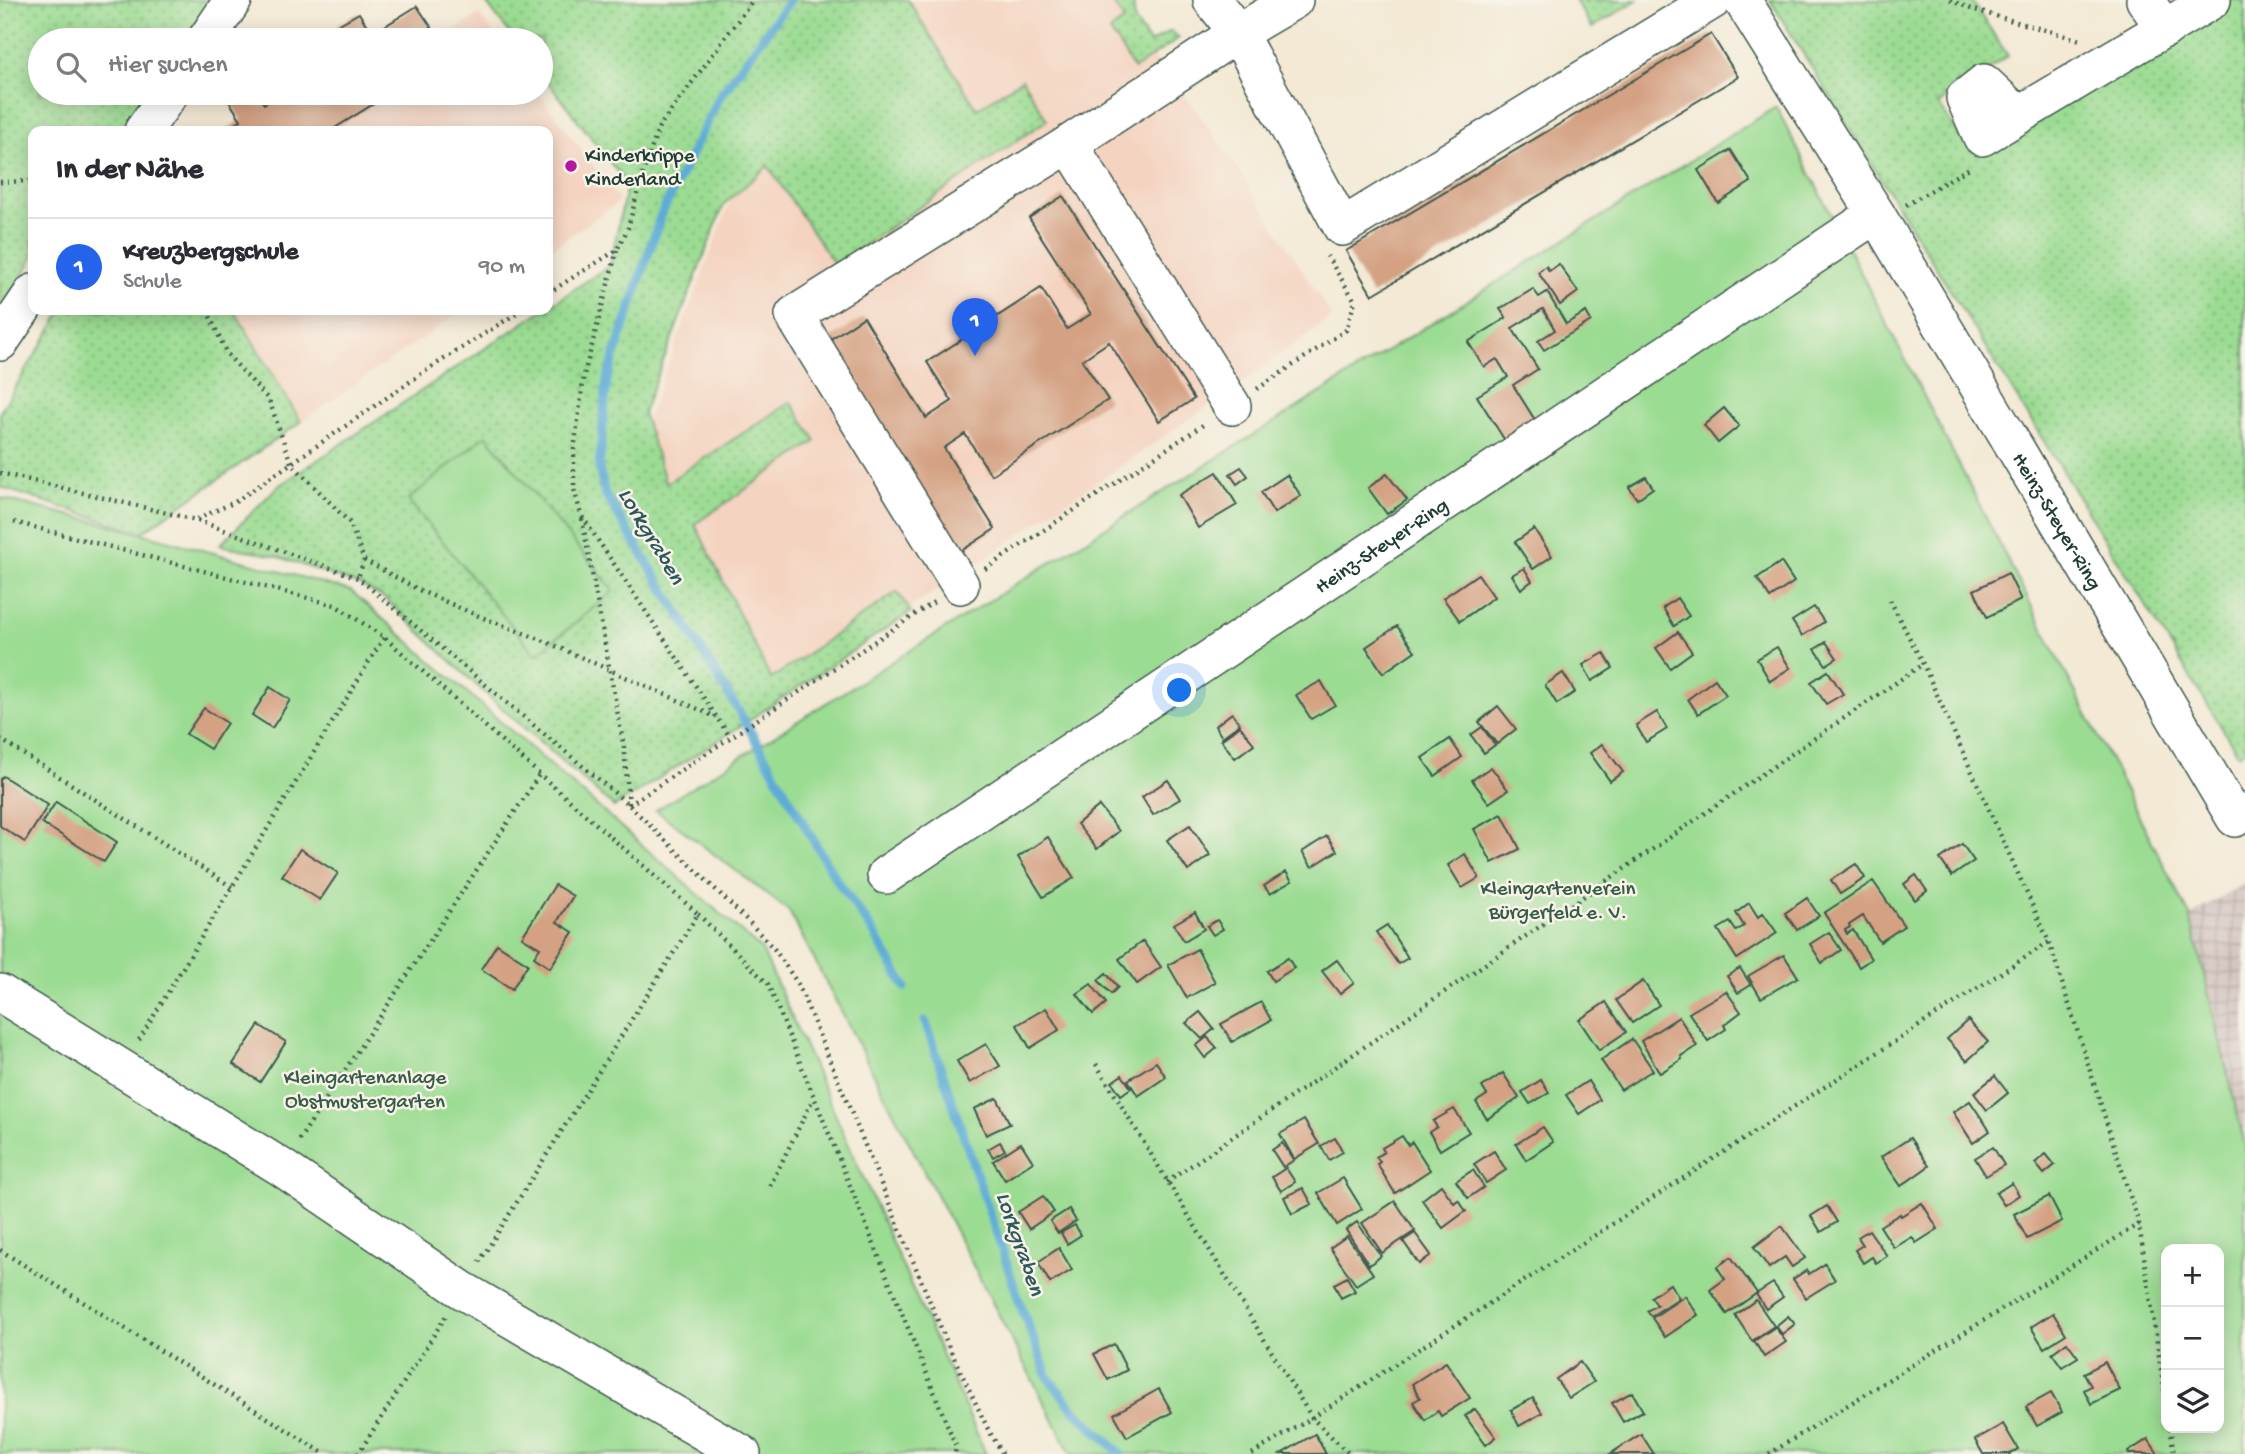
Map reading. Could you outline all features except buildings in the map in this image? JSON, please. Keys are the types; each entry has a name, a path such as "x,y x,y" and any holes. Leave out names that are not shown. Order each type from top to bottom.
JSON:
{"street":[{"path":"214,28 233,0"},
{"path":"1212,0 1238,33 1342,227 1713,0"},
{"path":"960,585 794,315 1294,0"},
{"name":"Heinz-Steyer-Ring","path":"1742,0 1887,212 2235,818 2245,812"},
{"path":"2018,115 2125,52 2155,15 2213,0"},
{"path":"147,126 161,105"},
{"path":"1069,144 1232,406"},
{"name":"Heinz-Steyer-Ring","path":"886,875 1887,212"},
{"path":"0,342 28,300"},
{"path":"0,993 281,1167 462,1290 742,1454"}],"path":[{"path":"629,805 624,748 574,489 574,450 583,387 617,250 628,228 659,127 753,0"},
{"path":"1951,0 1971,9 2125,52"},
{"path":"1887,212 1977,163"},
{"path":"0,182 28,181"},
{"path":"629,805 1346,330 1355,301 1321,246 1342,227"},
{"path":"553,290 617,250"},
{"path":"209,315 227,354 268,400 291,463 350,523 363,561 358,579"},
{"path":"196,520 235,502 430,368 514,315"},
{"path":"0,473 196,520 358,579 629,805 750,923 775,950 798,984 948,1345 988,1429 1003,1454"},
{"path":"581,515 730,737"},
{"path":"14,522 335,605 384,637 698,914 768,984 956,1446 955,1454"},
{"path":"363,561 421,591 717,718"},
{"path":"1890,600 1923,664 2049,942 2139,1224 2161,1370"},
{"path":"122,1068 384,637"},
{"path":"1167,1182 1923,664"},
{"path":"0,739 232,887"},
{"path":"281,1167 539,775"},
{"path":"358,1454 698,914"},
{"path":"1252,1454 2049,942"},
{"path":"1096,1064 1311,1418 1349,1454"},
{"path":"770,1186 813,1098"},
{"path":"1769,1454 2139,1224"},
{"path":"0,1250 325,1454"},
{"path":"2171,1433 2174,1454"}],"shaded area":[{"path":"828,0 1116,0 1153,58 1171,77 1227,152 1332,317 1225,395 956,578 773,696 659,487 645,425 747,157"},
{"path":"417,6 432,28 380,28"},
{"path":"359,13 369,28 336,26"},
{"path":"479,15 489,28 457,28"},
{"name":"Kinderkrippe Kinderland","path":"231,105 547,105 620,201 553,248 553,126 232,126 241,120"},
{"path":"237,315 456,315 301,422"},
{"path":"2245,883 2245,1146 2190,916"}],"green space":[{"path":"0,0 217,0 196,28 28,28 28,105 139,105 124,126 28,126 28,266 0,315"},
{"path":"484,0 908,0 977,109 1022,79 1047,120 835,265 768,166 724,204 643,413 666,483 791,402 816,441 695,524 771,679 897,592 911,612 614,807 489,697 384,598 360,585 276,556 220,545 277,487 535,315 553,315 553,304 610,265 627,184 553,88 553,28 506,28"},
{"path":"1111,0 1133,0 1135,21 1150,43 1171,31 1179,38 1134,69 1110,31 1124,20"},
{"path":"1575,0 1637,0 1592,28"},
{"path":"1770,0 1971,0 2008,56 1938,104 1963,141 2199,0 2245,0 2245,750 2238,754"},
{"name":"Kleingartenverein Bürgerfeld e. V.","path":"1776,107 2190,916 2245,1146 2245,1454 1071,1454 789,911 656,810"},
{"path":"60,315 237,315 301,422 141,533 0,487 0,412"},
{"path":"486,435 614,591 536,655 408,500"},
{"name":"Kleingartenanlage Obstmustergarten","path":"0,498 141,533 351,591 762,950 986,1454 0,1454"}],"waterway":[{"name":"Lorkgraben","path":"790,0 720,96 661,215 607,379 599,469 605,494 737,708 834,876 873,931 905,987"},
{"name":"Lorkgraben","path":"925,1021 1022,1309 1048,1377 1073,1409 1121,1454"}],"place":[{"name":"Kinderkrippe Kinderland","path":"571,166"},
{"name":"Kreuzbergschule","path":"975,356"}]}
